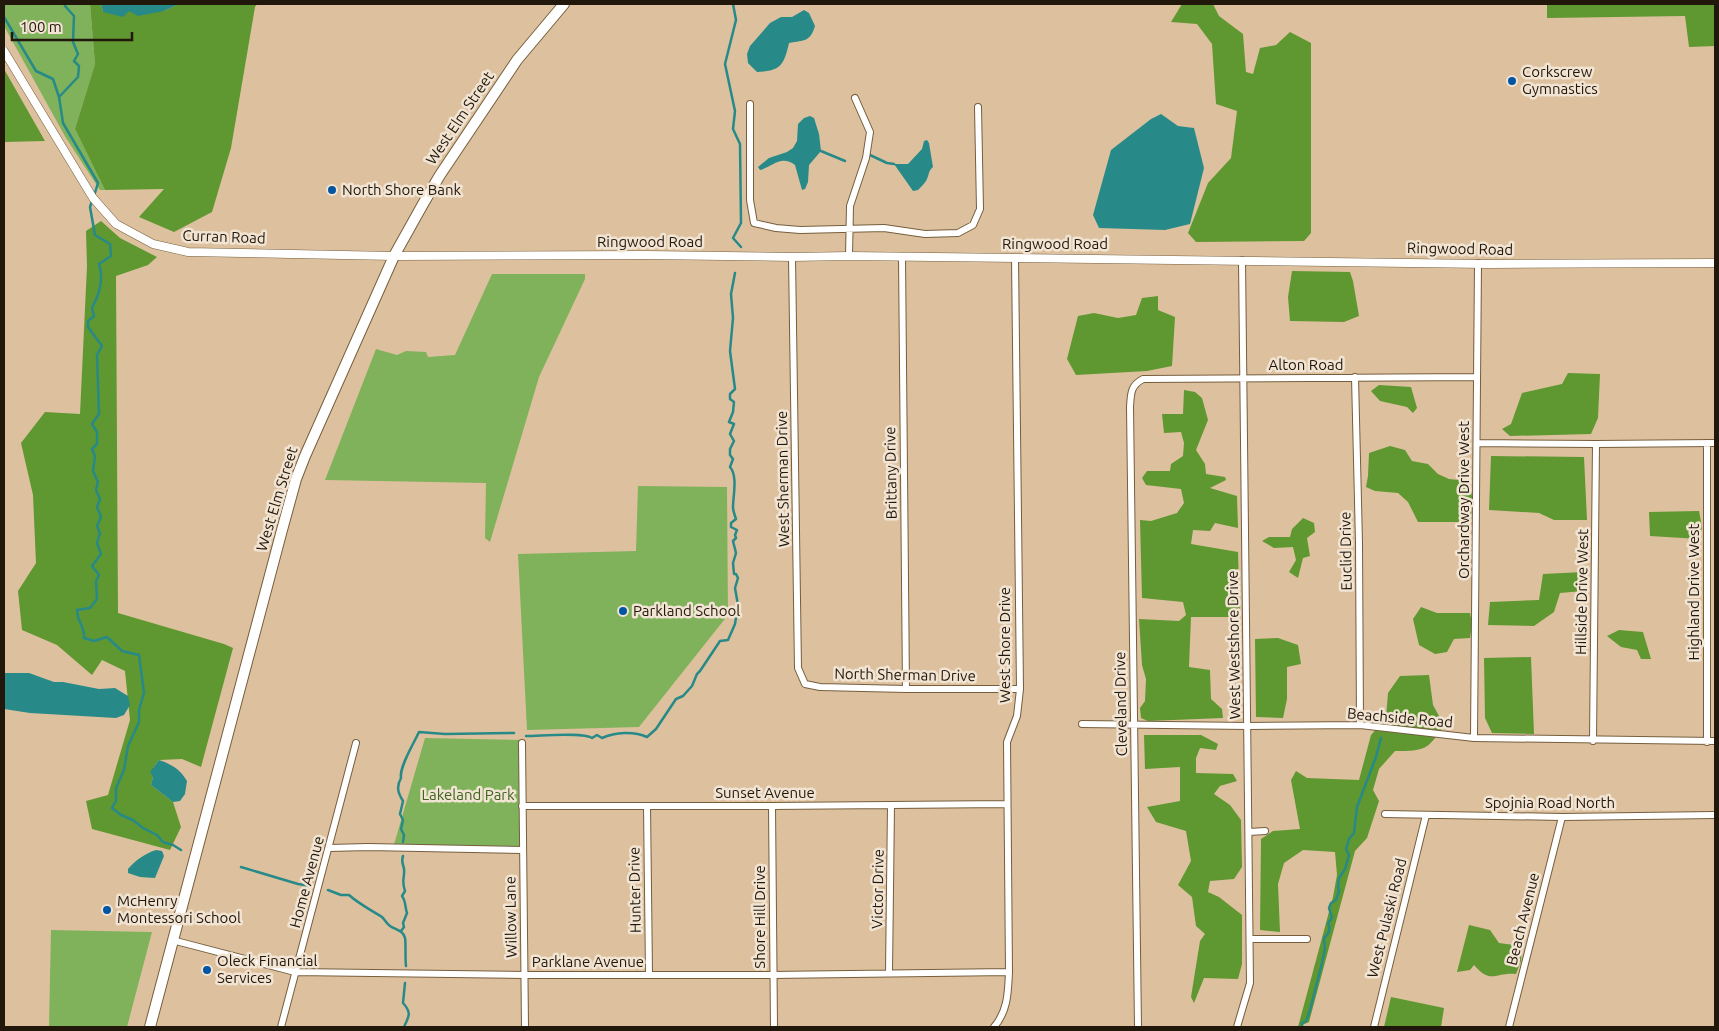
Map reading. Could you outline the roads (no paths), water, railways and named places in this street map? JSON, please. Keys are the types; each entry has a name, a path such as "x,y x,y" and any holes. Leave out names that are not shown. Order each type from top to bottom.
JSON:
{"main road":[{"name":"West Elm Street","path":"150,1027 296,479 394,256 440,175 517,60 564,4"}],"street":[{"name":"Curran Road","path":"4,51 93,198 116,224 153,244 188,252 394,256"},
{"path":"849,256 850,206 866,158 870,132 855,98"},
{"path":"750,104 750,200 754,223 776,228 800,230 884,228 925,234 958,232 973,225 980,209 978,107"},
{"name":"Ringwood Road","path":"394,256 902,256 1478,263 1715,263"},
{"name":"Brittany Drive","path":"902,256 906,689"},
{"name":"West Sherman Drive","path":"792,257 798,668 805,684 820,687"},
{"name":"West Shore Drive","path":"994,1027 1000,1020 1007,1001 1009,972 1007,742 1017,716 1020,688 1015,258"},
{"name":"West Westshore Drive","path":"1237,1027 1250,982 1242,260"},
{"name":"Orchardway Drive West","path":"1474,738 1478,263"},
{"name":"Euclid Drive","path":"1355,377 1359,543 1360,725"},
{"name":"Alton Road","path":"1136,382 1143,379 1477,377"},
{"name":"Cleveland Drive","path":"1136,382 1132,390 1130,407 1138,1027"},
{"path":"1477,443 1715,443"},
{"name":"Highland Drive West","path":"1707,443 1707,742"},
{"name":"Hillside Drive West","path":"1592,741 1596,444"},
{"name":"North Sherman Drive","path":"820,687 906,689 1020,688"},
{"name":"Beachside Road","path":"1082,724 1360,725 1474,738 1715,742"},
{"name":"Home Avenue","path":"281,1027 356,743"},
{"name":"Willow Lane","path":"522,744 525,1027"},
{"name":"Sunset Avenue","path":"522,806 1007,804"},
{"name":"Victor Drive","path":"890,972 892,805"},
{"name":"Hunter Drive","path":"647,806 649,974"},
{"name":"Shore Hill Drive","path":"772,806 772,975 774,1027"},
{"name":"Spojnia Road North","path":"1385,814 1562,817 1715,815"},
{"name":"West Pulaski Road","path":"1374,1027 1426,815"},
{"name":"Beach Avenue","path":"1509,1027 1562,817"},
{"path":"1249,832 1265,831"},
{"path":"329,848 523,850"},
{"path":"1250,939 1307,939"},
{"name":"Parklane Avenue","path":"172,940 296,972 525,975 772,975 890,972 1009,972"}],"water":[{"path":"101,4 179,4 164,11 138,16 129,11 123,17 103,12"},
{"path":"804,10 809,13 815,26 809,38 789,43 783,62 776,68 757,72 748,63 747,54 750,46 770,23 781,17 792,17"},
{"path":"1161,114 1178,126 1194,128 1204,168 1190,224 1165,230 1099,228 1093,215 1111,150 1151,119"},
{"path":"810,116 814,118 819,134 821,151 809,165 808,182 805,189 802,190 795,165 790,162 777,162 760,170 758,167 769,158 793,148 797,141 798,124 804,118"},
{"path":"927,140 933,167 924,183 918,190 913,191 894,164 908,164 922,149 924,141"},
{"path":"4,673 29,673 54,682 99,689 115,688 128,696 130,705 124,715 116,718 30,713 4,709"},
{"path":"159,760 175,768 187,781 185,794 180,801 173,802 151,785 153,777 150,772"},
{"path":"156,850 162,851 164,856 155,878 140,877 128,873 128,869 137,860"}],"waterway":[{"path":"733,4 736,20 725,64 735,111 733,129 740,144 741,223 733,238 741,247"},
{"path":"65,6 74,16 73,42 78,54 74,61 79,66 78,77 59,97 63,123 98,183 94,196"},
{"path":"4,17 36,71 53,79 59,97"},
{"path":"821,151 845,161"},
{"path":"870,155 887,163 894,164"},
{"path":"92,201 90,207 95,235 110,244 111,256 99,264 101,275 100,287 92,308 94,316 88,321 88,327 102,346 97,355 99,414 92,424 97,432 97,444 92,449 95,456 93,471 98,482 96,490 100,499 97,507 101,517 97,526 100,533 97,543 101,554 92,566 99,575 96,581 97,599 90,608 77,610 77,614 84,638 94,641 107,637 122,651 139,655 144,693 139,710 139,722 128,746 124,770 116,788 116,801 112,808 157,835 163,842 181,850"},
{"path":"526,736 580,735 592,738 597,735 602,738 624,733 647,737 656,729 676,699 683,696 692,686 697,674 720,641 728,640 735,624 738,605 735,588 738,578 734,574 733,563 736,553 733,541 736,538 737,530 731,527 731,523 736,519 733,507 734,476 730,467 733,459 730,455 730,449 734,441 730,434 734,424 729,422 734,402 730,399 730,394 735,389 730,351 733,318 731,294 735,273"},
{"path":"403,842 404,835 401,829 403,820 400,814 403,801 399,793 398,784 404,762 419,732 445,734 514,733"},
{"path":"1302,1027 1302,1023 1306,1021 1310,1010 1321,967 1325,949 1324,938 1329,931 1328,923 1332,918 1329,908 1331,903 1336,900 1339,891 1339,878 1345,869 1349,855 1346,849 1349,839 1354,833 1357,807 1376,757 1381,738"},
{"path":"401,931 404,927 403,923 407,913 402,896 405,891 403,884 403,856"},
{"path":"241,867 311,886"},
{"path":"328,890 341,895 349,895 382,917 390,926 403,933 406,966"},
{"path":"404,1027 409,1015 408,1009 403,1003 405,983"}],"place":[{"name":"Corkscrew Gymnastics","path":"1512,81"},
{"name":"North Shore Bank","path":"332,190"},
{"name":"Parkland School","path":"623,611"},
{"name":"McHenry Montessori School","path":"107,910"},
{"name":"Oleck Financial Services","path":"207,970"}],"park label":[{"name":"Lakeland Park","path":"468,795"}]}
